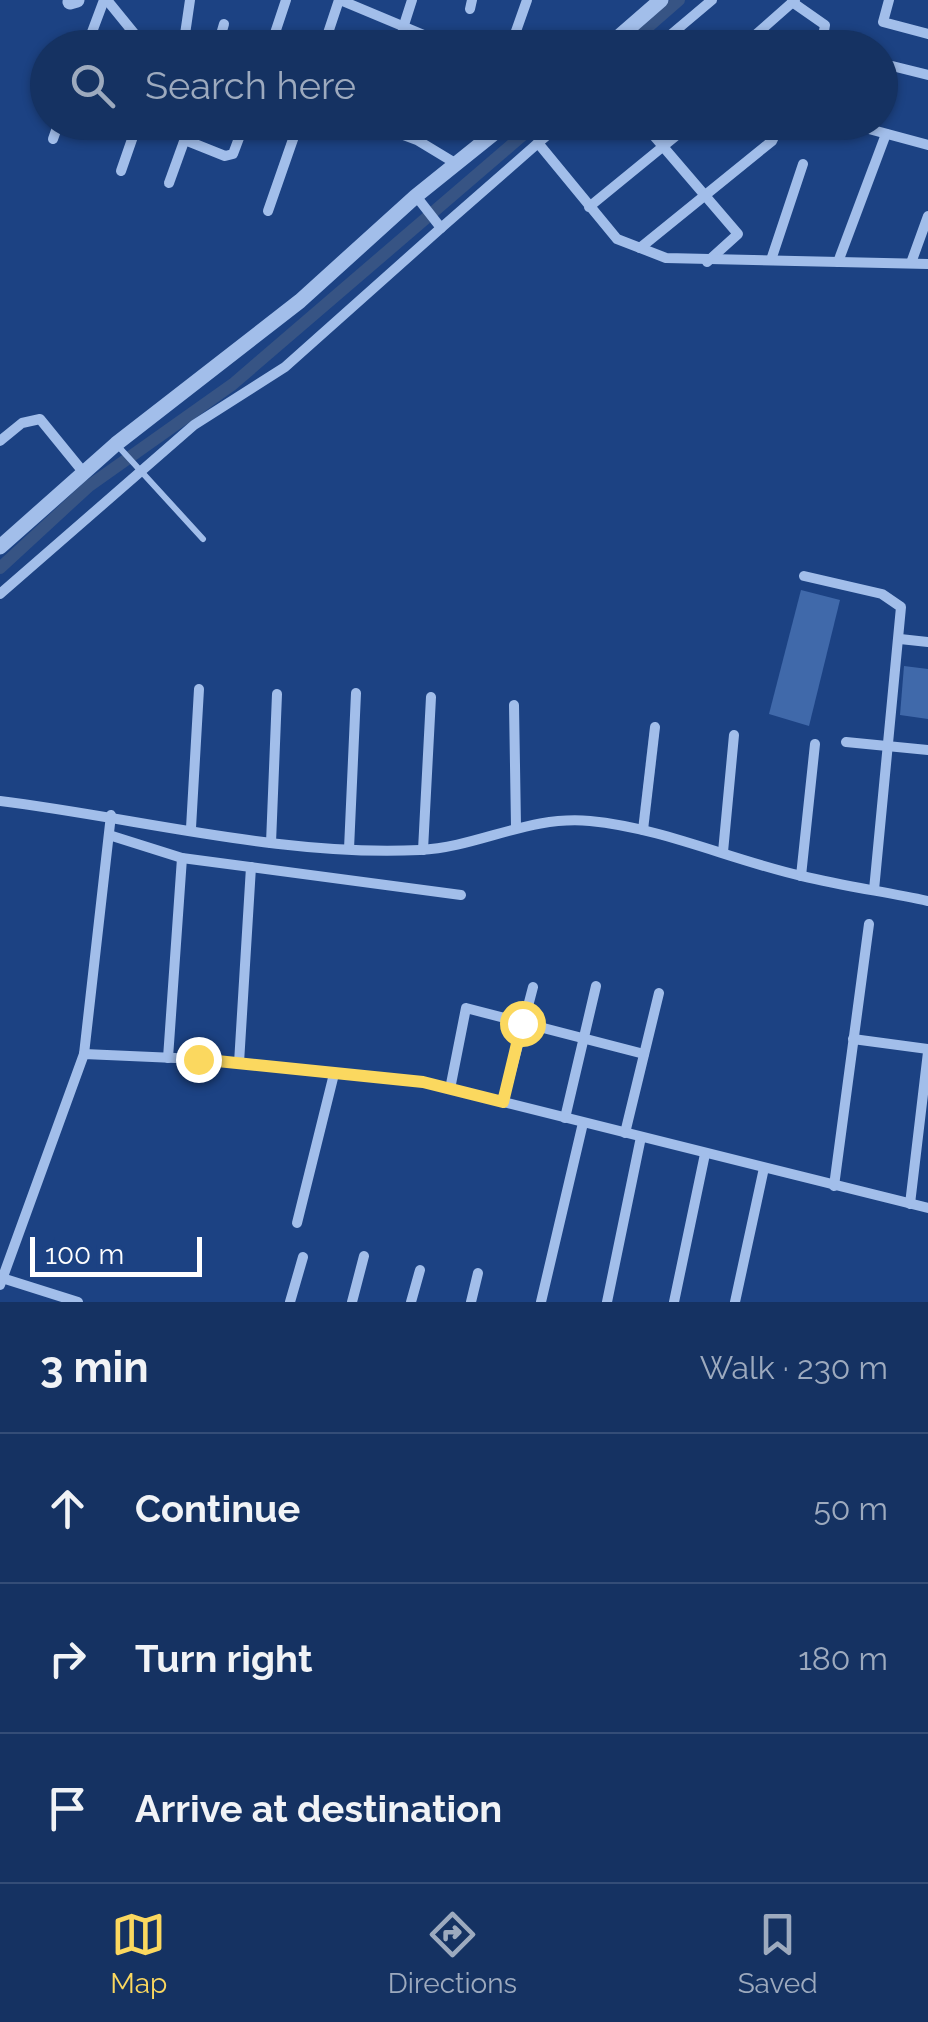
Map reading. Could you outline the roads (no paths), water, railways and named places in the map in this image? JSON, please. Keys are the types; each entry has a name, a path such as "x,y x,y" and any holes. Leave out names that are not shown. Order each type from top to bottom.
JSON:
{"street":[{"path":"94,30 106,0 131,30"},
{"path":"185,30 190,0"},
{"path":"276,30 286,0"},
{"path":"330,30 340,0 407,30"},
{"path":"403,28 412,0"},
{"path":"517,30 528,0"},
{"path":"627,30 661,0"},
{"path":"676,30 712,0"},
{"path":"890,0 883,22 928,34"},
{"path":"760,30 794,1 825,25 824,30"},
{"path":"222,30 224,24"},
{"path":"898,68 928,75"},
{"path":"898,137 928,145"},
{"path":"121,172 132,140"},
{"path":"170,183 185,140 225,156 233,154 238,140"},
{"path":"268,210 293,140"},
{"path":"422,140 446,157"},
{"path":"0,546 84,472 300,302 418,200 446,157 476,140"},
{"path":"0,594 194,425 284,367 437,224 540,140"},
{"path":"657,140 738,234 708,262"},
{"path":"589,207 671,140"},
{"path":"640,248 772,140"},
{"path":"838,262 884,140"},
{"path":"538,142 617,239 666,258 708,262 928,264"},
{"path":"771,260 803,164"},
{"path":"418,200 437,224"},
{"path":"910,263 928,216"},
{"path":"0,441 22,423 40,420 84,472"},
{"path":"804,576 895,599 901,606 874,890"},
{"path":"900,639 928,642"},
{"path":"192,828 199,689"},
{"path":"271,843 277,694"},
{"path":"349,849 356,694"},
{"path":"423,850 432,697"},
{"path":"514,705 516,826"},
{"path":"643,830 656,727"},
{"path":"723,852 734,735"},
{"path":"846,742 928,750"},
{"path":"801,876 815,744"},
{"path":"0,801 110,825 192,828 271,843 349,849 423,850 552,820 643,830 801,876 928,902"},
{"path":"110,825 182,858 460,895"},
{"path":"78,1302 1,1281 5,1252 84,1054 110,825"},
{"path":"168,1058 182,858"},
{"path":"239,1064 252,868"},
{"path":"834,1186 868,924"},
{"path":"565,1118 596,986"},
{"path":"503,1102 533,987"},
{"path":"625,1133 659,994"},
{"path":"450,1089 466,1008 644,1054"},
{"path":"853,1039 928,1050 910,1204"},
{"path":"84,1054 239,1064 450,1089 928,1208"},
{"path":"296,1223 334,1074"},
{"path":"542,1302 583,1123"},
{"path":"607,1302 641,1137"},
{"path":"674,1302 705,1154"},
{"path":"735,1302 764,1168"},
{"path":"352,1302 364,1256"},
{"path":"290,1302 303,1257"},
{"path":"411,1302 420,1270"},
{"path":"471,1302 478,1273"}],"lane":[{"path":"118,446 203,539"}],"waterway":[{"path":"645,30 679,0"},
{"path":"0,568 89,486 233,384 517,140"}]}
